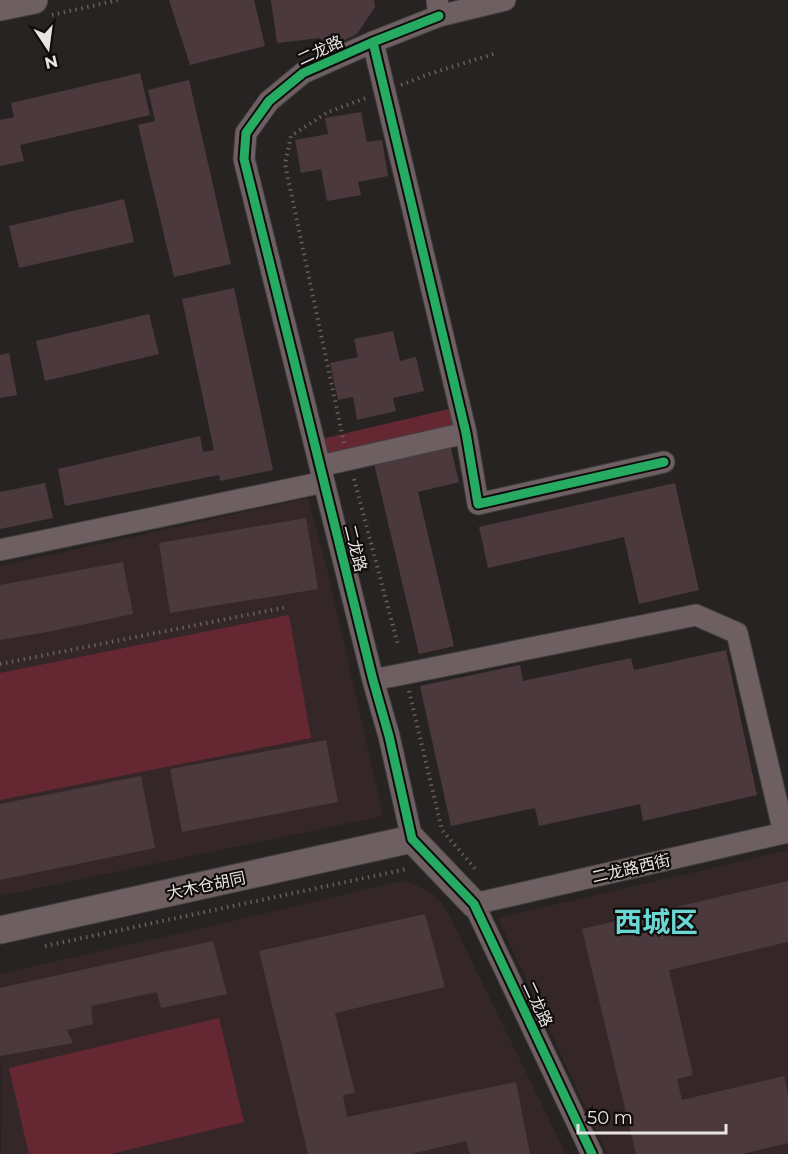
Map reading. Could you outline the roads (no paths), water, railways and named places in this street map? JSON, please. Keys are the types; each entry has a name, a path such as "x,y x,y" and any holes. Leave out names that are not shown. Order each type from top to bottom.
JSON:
{"street":[{"name":"二龙路","path":"505,0 438,8 373,42 303,73 269,100 246,133 244,159 373,680 389,736 412,839 474,904 592,1154"},
{"path":"0,7 39,8"},
{"path":"373,42 466,434 478,504 664,462"},
{"path":"0,550 322,474 349,460 466,434"},
{"path":"373,680 696,615 737,633 786,832"},
{"name":"二龙路西街","path":"474,904 786,832"},
{"name":"大木仓胡同","path":"0,930 412,839"}],"district":[{"name":"西城区","path":"656,922"}]}
